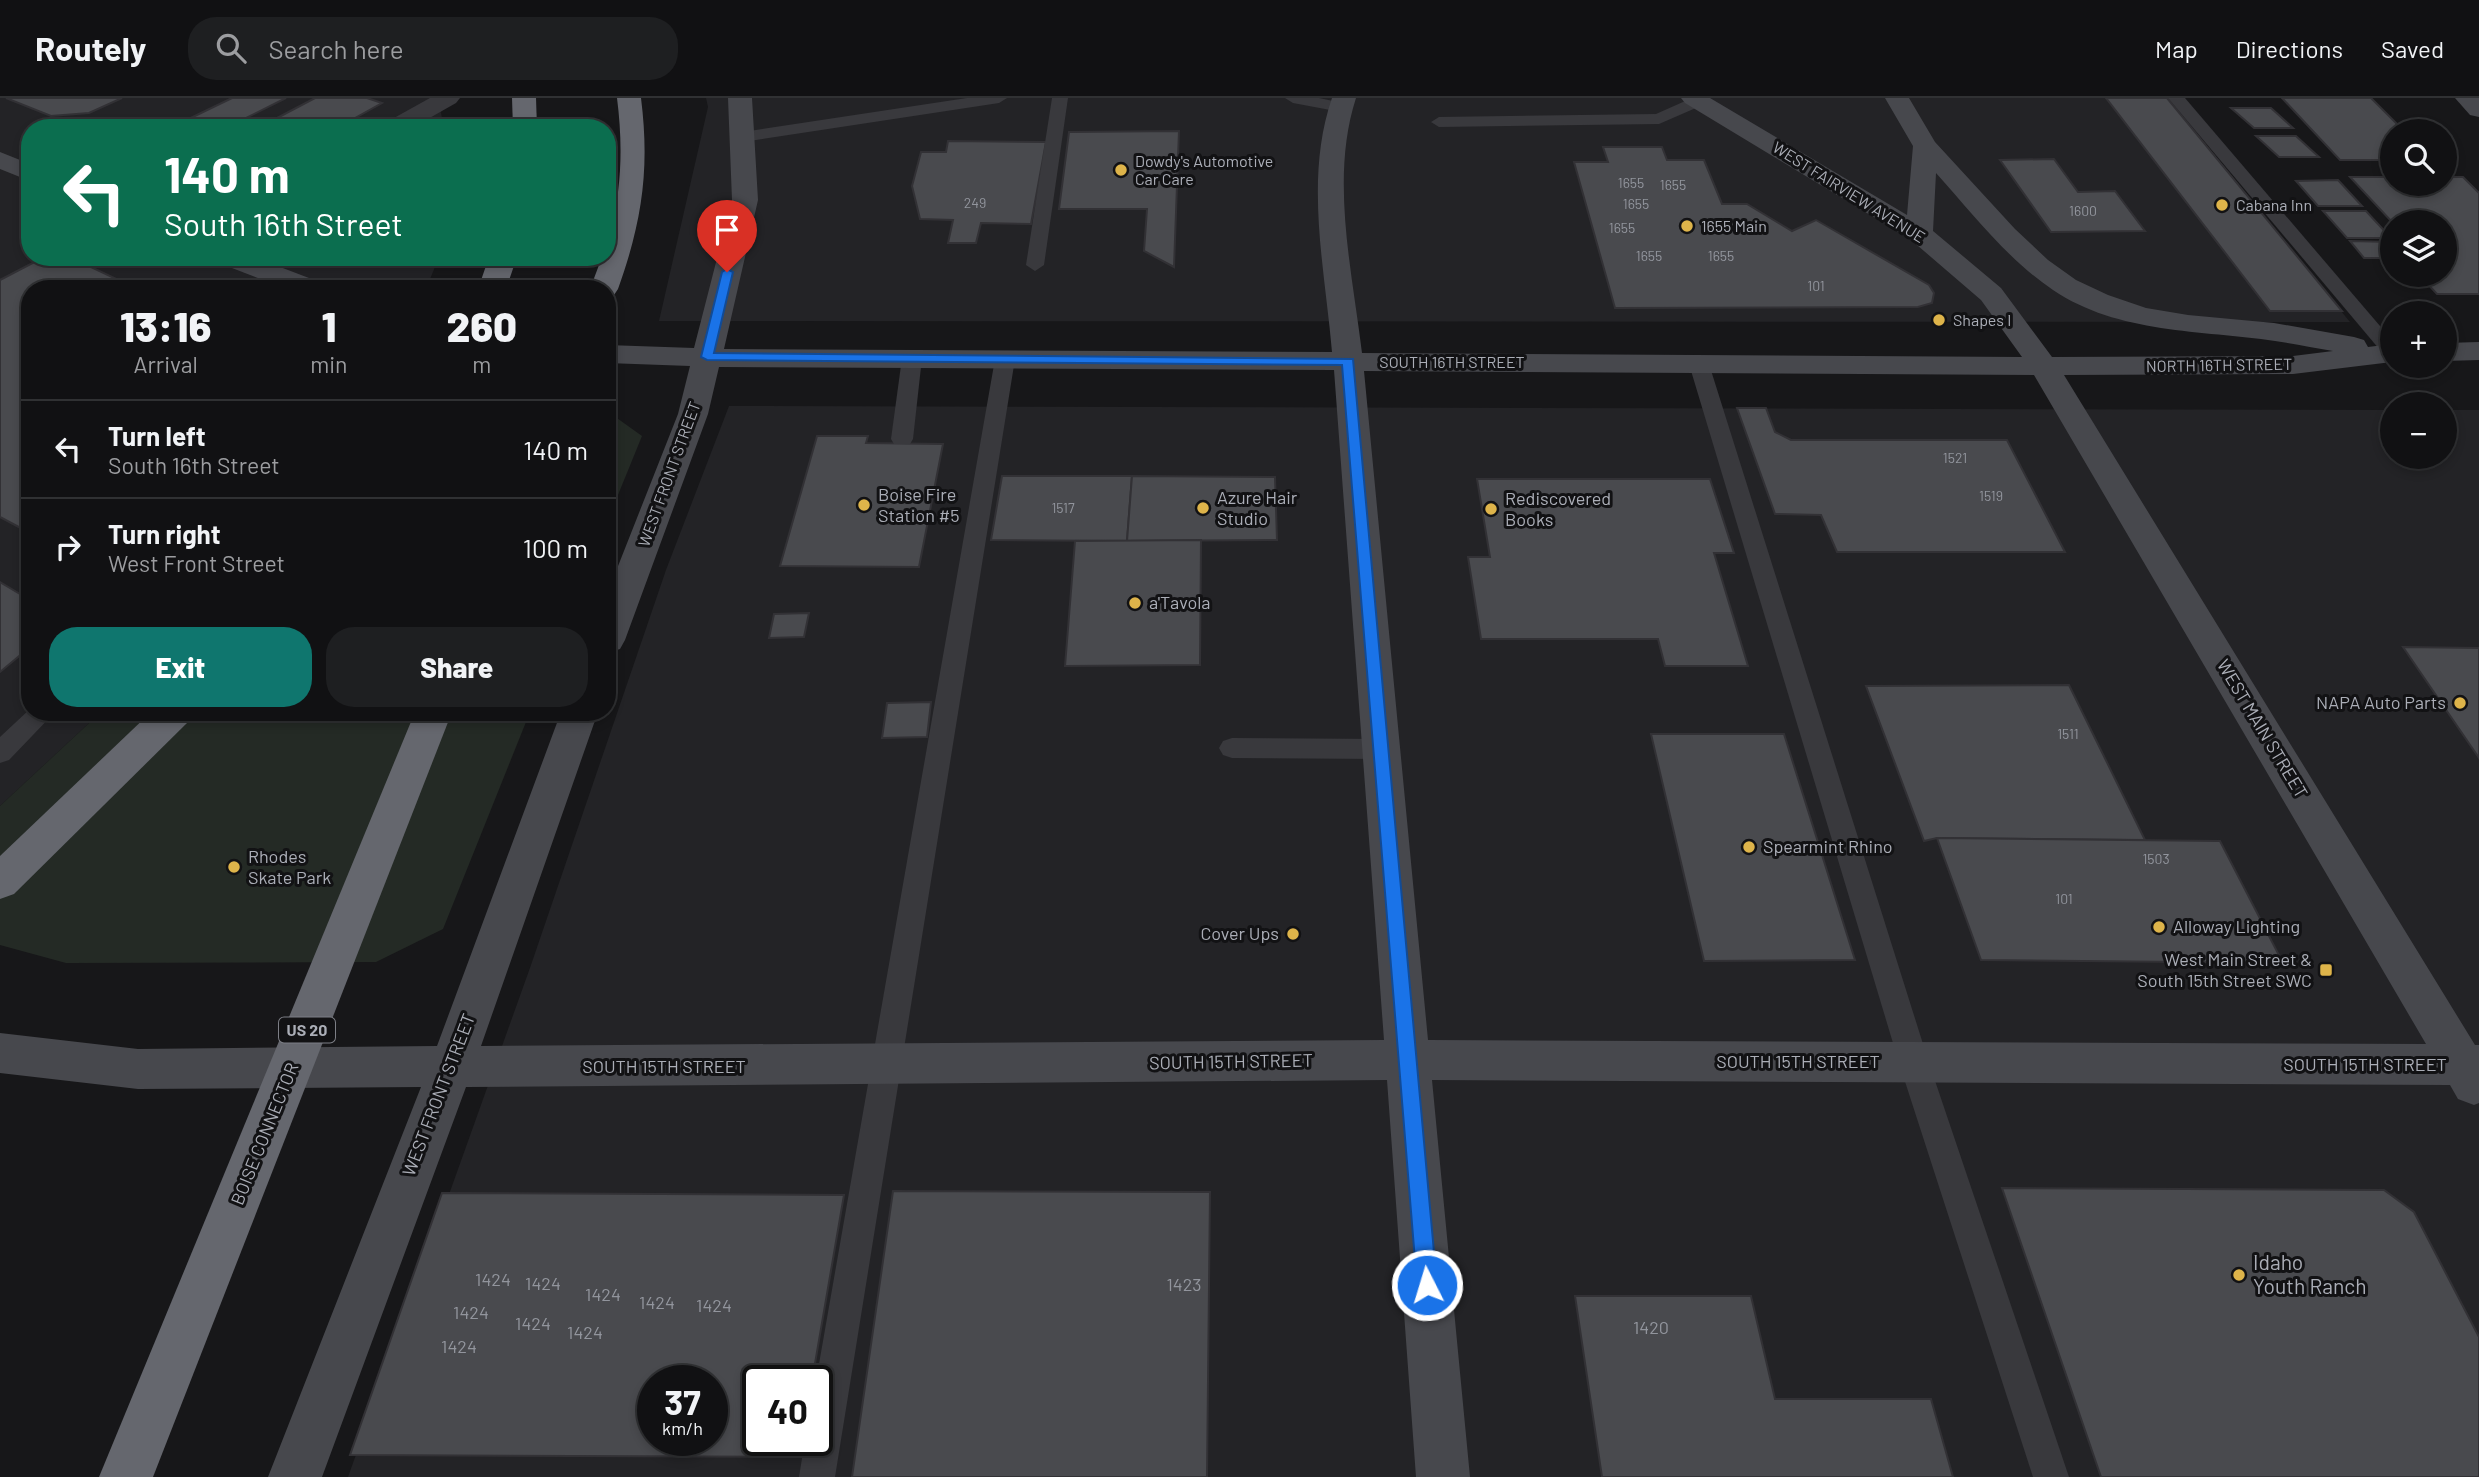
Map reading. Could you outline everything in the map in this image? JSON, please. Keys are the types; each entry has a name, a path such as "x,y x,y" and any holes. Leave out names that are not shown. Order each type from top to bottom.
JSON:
{"highway":[{"path":"524,98 525,119"},
{"path":"616,256 633,197 635,139 629,98"},
{"path":"0,882 166,721"},
{"name":"BOISE CONNECTOR","path":"126,1477 430,721"}],"main road":[{"name":"WEST FRONT STREET","path":"616,617 694,414 745,200 740,98"},
{"path":"1898,98 1924,146 2006,235 2038,265 2066,286 2098,301 2140,315 2188,324 2274,332 2380,350"},
{"path":"2467,98 2479,110"},
{"name":"WEST FAIRVIEW AVENUE","path":"1696,100 1919,233 1991,294 2044,366"},
{"path":"1342,103 1335,125 1330,162 1443,1477"},
{"path":"1919,233 1924,146"},
{"path":"1,161 21,169"},
{"path":"252,266 289,280"},
{"path":"2457,352 2479,351"},
{"name":"SOUTH 16TH STREET","path":"616,354 2044,366"},
{"name":"NORTH 16TH STREET","path":"2044,366 2293,365 2380,354"},
{"name":"WEST MAIN STREET","path":"2044,366 2474,1074"},
{"name":"WEST FRONT STREET","path":"295,1477 451,1068 577,721"},
{"name":"SOUTH 15TH STREET","path":"0,1053 138,1069 1407,1060 1914,1063 2474,1074"}],"street":[{"path":"410,119 448,98"}],"lane":[{"path":"743,137 999,98"},
{"path":"1035,265 1060,98"},
{"path":"1293,98 1342,103"},
{"path":"2176,98 2380,338"},
{"path":"1439,122 1659,119 1696,100"},
{"path":"902,439 912,358"},
{"path":"817,1477 1005,359"},
{"path":"1699,364 1914,1063 2052,1477"},
{"path":"0,753 34,721"},
{"path":"1231,748 1381,749"}],"shaded area":[{"path":"0,98 438,98 442,119 21,119 21,266 435,266 430,280 21,280 21,721 91,721 0,806"},
{"path":"706,98 2166,98 2350,322 659,321 708,107"},
{"path":"729,406 2380,410 2380,469 2457,469 2457,410 2479,410 2479,1477 348,1477 616,721 666,570"},
{"path":"616,417 642,436 616,500"},
{"name":"Rhodes Skate Park","path":"91,721 526,721 443,929 376,962 66,963 0,945 0,806"}],"building":[{"path":"6,98 122,98 89,113 51,116"},
{"path":"232,98 286,98 244,119 189,119"},
{"path":"315,98 367,98 382,103 353,119 275,119"},
{"name":"Cabana Inn","path":"2106,98 2167,98 2342,311 2270,311"},
{"path":"2282,98 2371,98 2392,119 2380,119 2380,160 2340,160"},
{"path":"2231,108 2271,108 2293,128 2254,128"},
{"name":"Dowdy's Automotive Car Care","path":"1179,131 1174,267 1144,251 1147,209 1059,209 1069,132"},
{"path":"2256,136 2296,136 2319,157 2279,157"},
{"path":"948,141 1046,142 1031,224 981,223 976,243 948,243 953,220 920,219 912,186 921,152 946,152"},
{"name":"1655 Main","path":"1603,147 1662,147 1667,160 1704,160 1722,204 1747,204 1792,231 1816,220 1929,285 1934,293 1932,303 1918,307 1615,308 1574,162 1608,162"},
{"path":"2054,159 2078,192 2115,191 2145,231 2051,232 2000,160"},
{"path":"2350,177 2380,177 2380,196 2457,196 2457,177 2463,177 2479,193 2479,294 2437,294 2430,287 2457,287 2457,210 2381,210"},
{"path":"2338,180 2362,206 2318,206 2296,181"},
{"path":"2323,211 2366,211 2380,226 2380,238 2347,238"},
{"path":"2350,241 2380,242 2380,258 2364,258"},
{"path":"27,266 89,266 118,280 21,280 21,528 0,517 0,280"},
{"path":"1737,408 1766,408 1775,432 1791,440 2007,440 2065,552 1837,552 1821,515 1775,514"},
{"name":"Boise Fire Station #5","path":"817,436 868,436 866,443 943,444 919,567 780,566"},
{"path":"1002,476 1132,476 1127,541 991,540"},
{"name":"Azure Hair Studio","path":"1132,476 1275,477 1277,540 1127,541"},
{"path":"1477,479 1710,479 1734,553 1714,553 1748,666 1665,666 1658,639 1481,639 1468,557 1490,557"},
{"name":"a'Tavola","path":"1201,540 1200,665 1065,666 1075,541"},
{"path":"0,582 21,595 21,654 0,672"},
{"path":"809,613 804,637 769,638 774,614"},
{"name":"NAPA Auto Parts","path":"2403,647 2479,648 2479,758"},
{"path":"2069,685 2145,840 1937,838 1924,841 1866,686"},
{"path":"931,702 927,737 882,738 887,703"},
{"name":"Spearmint Rhino","path":"1651,734 1784,734 1855,960 1704,961"},
{"path":"1937,838 2220,841 2283,963 1981,960"},
{"name":"Idaho Youth Ranch","path":"2002,1188 2384,1190 2414,1212 2479,1337 2479,1477 2101,1477"},
{"path":"893,1191 1210,1192 1207,1477 852,1477"},
{"path":"442,1193 844,1195 815,1365 742,1365 742,1456 799,1457 350,1455"},
{"path":"1575,1296 1751,1296 1775,1399 1931,1399 1953,1477 1602,1477"}],"place":[{"name":"Dowdy's Automotive Car Care","path":"1121,170"},
{"name":"Cabana Inn","path":"2222,205"},
{"name":"1655 Main","path":"1687,226"},
{"name":"Shapes I","path":"1939,320"},
{"name":"Boise Fire Station #5","path":"864,505"},
{"name":"Azure Hair Studio","path":"1203,508"},
{"name":"Rediscovered Books","path":"1491,509"},
{"name":"a'Tavola","path":"1135,603"},
{"name":"NAPA Auto Parts","path":"2460,703"},
{"name":"Spearmint Rhino","path":"1749,847"},
{"name":"Rhodes Skate Park","path":"234,867"},
{"name":"Alloway Lighting","path":"2159,927"},
{"name":"Cover Ups","path":"1293,934"},
{"name":"West Main Street & South 15th Street SWC","path":"2326,970"},
{"name":"Idaho Youth Ranch","path":"2239,1275"}],"route":[{"path":"727,272 707,357 1348,361 1427,1285"}]}
